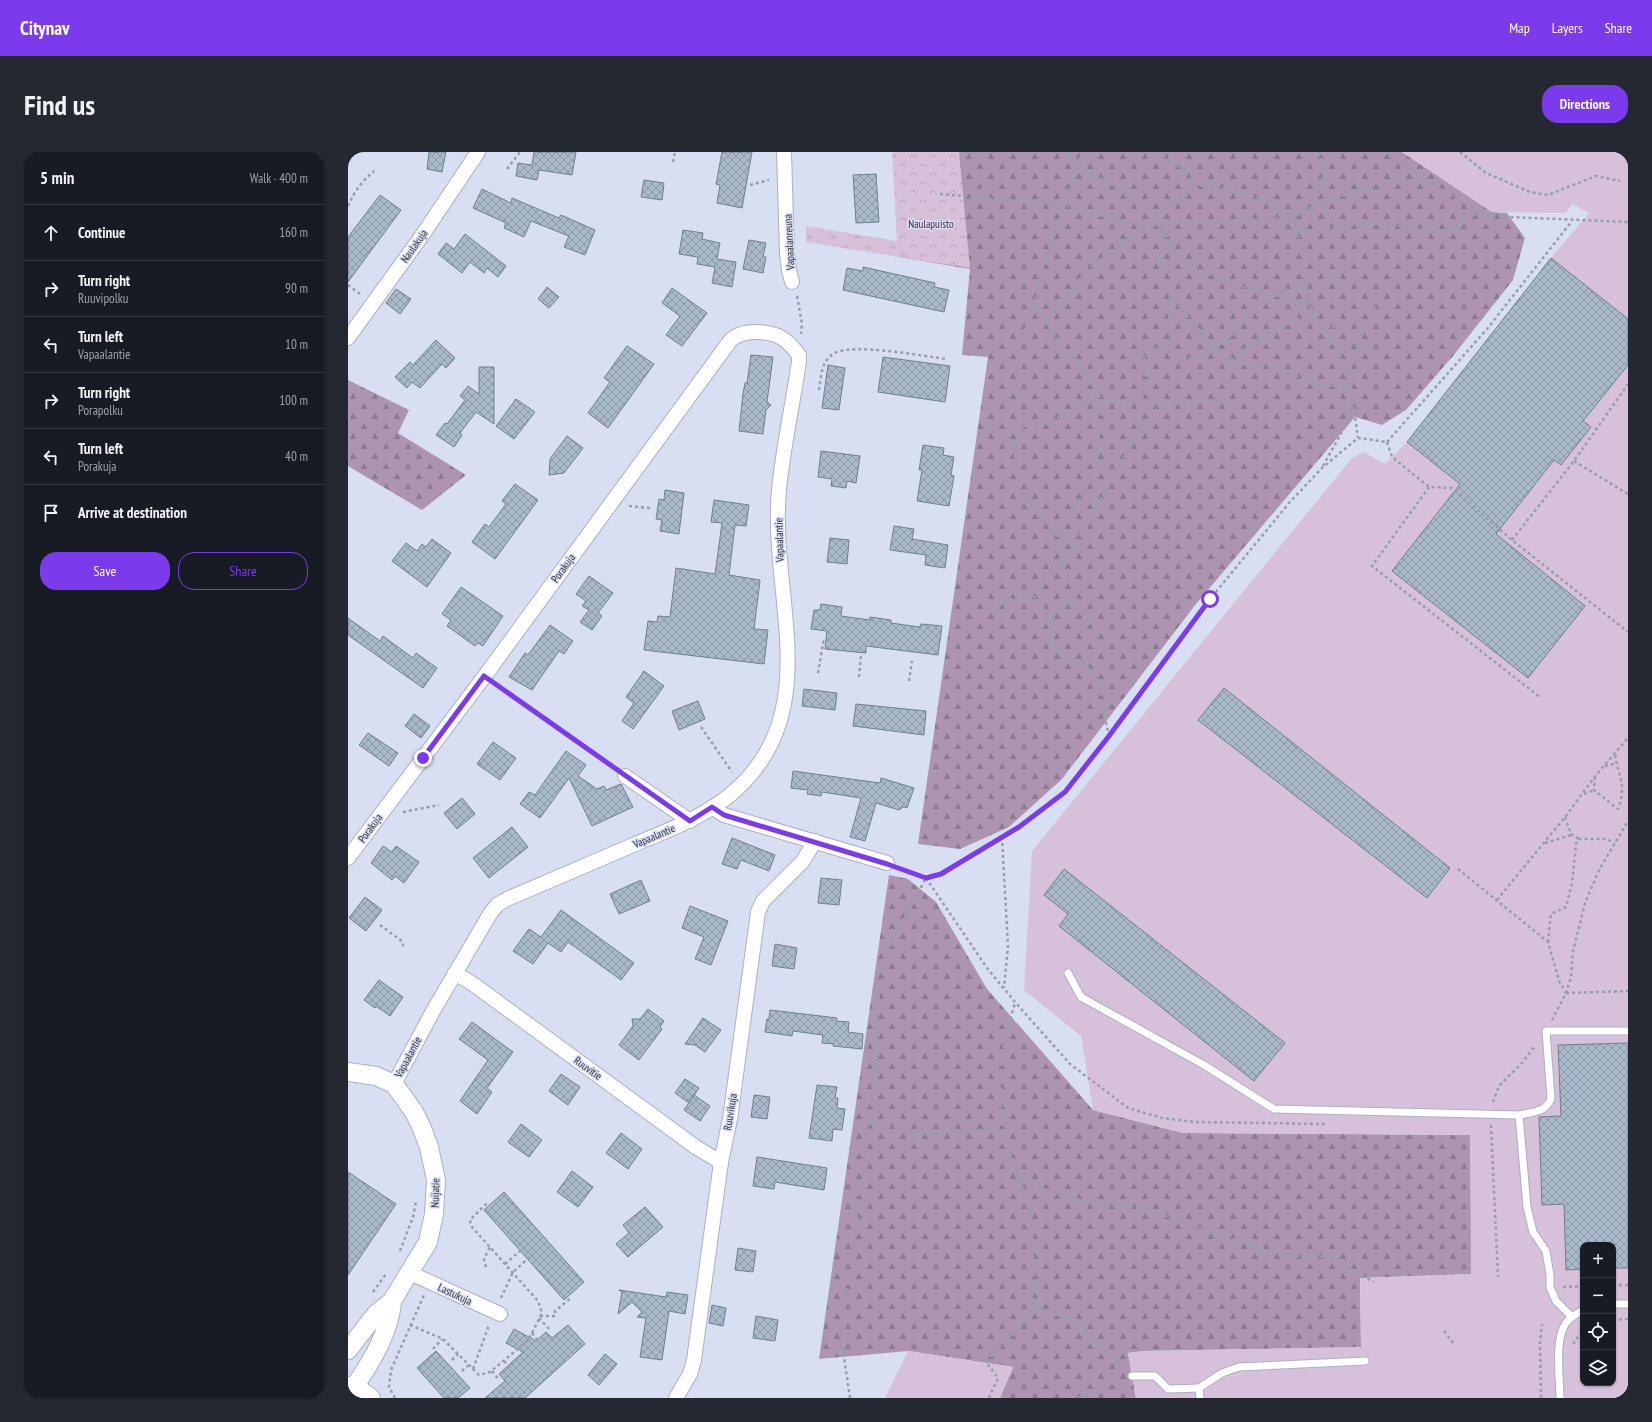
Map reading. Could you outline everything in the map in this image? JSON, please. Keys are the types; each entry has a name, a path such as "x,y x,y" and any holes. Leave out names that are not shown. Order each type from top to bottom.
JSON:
{"street":[{"name":"Naulakuja","path":"348,338 421,237 478,152"},
{"name":"Vapaalanreuna","path":"784,152 787,252 792,282"},
{"name":"Porakuja","path":"348,858 734,337 742,333 768,333 786,340 799,355"},
{"name":"Vapaalantie","path":"348,1072 376,1076 394,1084 455,973 490,914 497,905 507,899 690,821 729,796 742,785 764,757 774,739 782,718 787,689 789,666 778,544 779,490 799,355"},
{"path":"625,776 690,821"},
{"path":"712,807 724,815 815,841 887,864"},
{"name":"Ruuvikuja","path":"676,1398 682,1384 690,1374 694,1360 721,1162 730,1119 758,912 763,901 803,861 815,841"},
{"name":"Ruuvitie","path":"455,973 474,984 696,1148 721,1162"},
{"name":"Nuijatie","path":"348,1350 376,1314 392,1301 410,1273 428,1242 434,1214 436,1180 433,1159 421,1126 414,1112 394,1084"},
{"name":"Lastukuja","path":"410,1273 496,1312"},
{"name":"Nuijatie","path":"350,1389 384,1332 391,1315 392,1301"},
{"path":"350,1389 371,1398"}],"lane":[{"path":"1068,973 1081,997 1204,1065 1274,1109 1492,1113 1520,1115 1544,1110 1549,1105 1551,1098 1546,1031 1628,1031"},
{"path":"1520,1115 1526,1207 1533,1232 1546,1251 1550,1275 1550,1287 1556,1301 1572,1317"},
{"path":"1616,1304 1628,1304"},
{"path":"1560,1398 1560,1340 1565,1325 1572,1317 1580,1312"},
{"path":"1132,1376 1155,1376 1168,1389 1199,1388 1222,1373 1239,1367 1365,1361"},
{"path":"1199,1388 1200,1398"}],"path":[{"path":"507,169 520,152"},
{"path":"673,162 675,152"},
{"path":"974,152 984,197"},
{"path":"1070,152 1073,164 1069,190 1046,257 1034,304 1019,348 1017,372 1023,426 1014,449 1019,487 1040,515 1058,534 1062,568 1075,582 1075,597 1081,612 1093,623 1095,641 1080,664"},
{"path":"1073,164 1086,152"},
{"path":"1164,152 1194,183 1243,192 1294,217"},
{"path":"1155,216 1202,184 1240,169 1247,152"},
{"path":"1320,152 1328,229 1330,315 1339,354 1351,388 1358,438"},
{"path":"1385,152 1487,216 1497,218 1628,222"},
{"path":"1460,152 1486,172 1530,192 1548,195 1596,176 1620,181"},
{"path":"1073,164 1144,202 1162,224 1174,251 1199,270 1239,286 1276,295 1297,304 1310,304"},
{"path":"1046,323 1090,268 1143,228 1162,224 1294,217 1312,207 1356,191 1390,182 1405,165"},
{"path":"348,206 354,192 374,171"},
{"path":"940,194 1064,205 1143,228"},
{"path":"1297,232 1369,223 1447,231 1479,212"},
{"path":"1294,217 1311,310 1339,354"},
{"path":"1387,442 1487,329 1572,221"},
{"path":"1102,402 1140,403 1146,391 1144,352 1171,344 1169,326 1169,295 1161,260 1162,224"},
{"path":"1189,358 1210,352 1226,342 1252,311 1276,295 1306,280"},
{"name":"Vapaalanreuna","path":"792,282 797,296 802,324 799,355"},
{"path":"1169,295 1224,358 1247,365 1273,366 1312,383 1351,388"},
{"path":"1034,304 1060,343 1080,364 1102,402 1097,460 1083,494 1058,534"},
{"path":"1348,376 1356,347 1376,306"},
{"path":"1062,568 1154,405 1228,399 1232,357 1311,310"},
{"path":"819,390 823,365 833,354 845,349 861,348 946,359"},
{"path":"1512,540 1574,461 1628,384"},
{"path":"1023,426 1046,423 1065,414 1098,393"},
{"path":"1322,468 1354,410"},
{"path":"887,864 926,878 941,874 1019,827 1065,792 1109,736 1210,599 1290,502 1322,468 1358,438 1387,442"},
{"path":"1387,442 1392,457 1429,487 1452,488 1512,540 1628,632"},
{"path":"1574,461 1628,494"},
{"path":"1429,487 1372,566 1541,698"},
{"path":"1061,559 1051,569 1043,587 1040,599 1050,620 1049,635 1055,649 1088,668 1099,682 1102,705 1109,736"},
{"path":"989,612 1018,596 1029,595 1040,599"},
{"path":"1050,620 1075,597"},
{"path":"818,673 824,638"},
{"path":"859,676 861,654"},
{"path":"909,681 912,661"},
{"path":"484,676 625,776"},
{"path":"701,727 742,785"},
{"path":"1497,900 1565,817 1596,775 1628,738"},
{"path":"1594,790 1618,809 1625,794 1625,784 1614,753"},
{"path":"1604,766 1617,764"},
{"path":"1594,790 1596,775"},
{"path":"1583,794 1594,790"},
{"path":"401,812 440,805"},
{"path":"1565,817 1571,834 1579,839 1607,839 1615,844"},
{"path":"1498,1277 1491,1127 1494,1101 1499,1086 1522,1063 1546,1031 1566,993 1571,977 1576,939 1585,903 1599,870 1628,821"},
{"path":"1544,843 1571,834"},
{"path":"1002,837 1008,946 1004,988"},
{"path":"1566,993 1559,981 1548,942 1551,914 1566,907 1572,883 1576,844 1579,839"},
{"path":"1458,869 1548,942"},
{"path":"926,878 987,968 1015,1002 1070,1064 1128,1108 1162,1118 1195,1122 1331,1124"},
{"path":"850,1398 841,1336 870,1121 879,992 891,944 926,878"},
{"path":"380,925 403,942 403,948"},
{"path":"1566,993 1628,991"},
{"path":"989,1398 998,1378 987,1363 991,1356 1018,1329 1034,1305 1032,1214 1002,1130 1000,1073 1004,1037 1015,1002"},
{"path":"870,1121 916,1134 1002,1130"},
{"path":"1483,1127 1491,1127"},
{"path":"1019,1180 1056,1194 1102,1205 1138,1207 1283,1256 1335,1257 1348,1268 1374,1282"},
{"path":"398,1255 411,1223 416,1199"},
{"path":"505,1264 527,1245"},
{"path":"486,1267 484,1259 490,1247"},
{"path":"473,1369 512,1272 533,1254"},
{"path":"370,1296 391,1268"},
{"path":"1616,1285 1628,1285"},
{"path":"1563,1287 1580,1286"},
{"path":"551,1331 540,1317 555,1316 555,1311 572,1297"},
{"path":"1034,1305 1076,1322 1116,1358 1132,1376 1078,1398"},
{"path":"1616,1320 1628,1319"},
{"path":"1541,1398 1540,1343 1542,1324"},
{"path":"1444,1331 1454,1344"},
{"path":"532,1333 539,1342"},
{"path":"1570,1349 1580,1334"},
{"path":"433,1349 442,1339"},
{"path":"452,1360 458,1354"},
{"path":"504,1361 511,1369"},
{"path":"462,1371 469,1365"},
{"path":"492,1371 499,1380"},
{"path":"389,1387 395,1398"}],"green space":[{"name":"Naulapuisto","path":"892,152 959,152 970,268 899,257"},
{"path":"905,152 1402,152 1492,212 1507,213 1525,238 1513,280 1453,356 1406,410 1382,425 1355,417 1196,604 1062,779 1009,827 960,849 918,844 988,357 962,355 970,269 899,257 906,235"},
{"path":"1402,152 1628,152 1628,1398 1136,1398 1128,1353 1143,1351 1361,1347 1360,1278 1471,1274 1470,1135 1183,1133 1093,1110 1081,1036 1024,990 1032,851 1352,458 1364,452 1385,464 1407,442 1551,258 1589,213 1572,204 1566,213 1492,212"},
{"path":"806,226 897,241 899,257 806,242"},
{"path":"348,380 409,410 398,433 466,475 422,510 348,466"},
{"path":"889,875 908,879 936,902 987,989 1093,1110 1183,1133 1470,1135 1472,1274 1360,1278 1361,1347 1143,1351 1128,1353 1136,1398 1000,1398 1013,1367 908,1351 819,1359"},
{"path":"908,1351 1013,1367 1000,1398 885,1398"}],"building":[{"path":"429,152 446,152 442,172 427,169"},
{"path":"534,152 576,152 572,175 539,170 537,180 516,176 518,163 532,165"},
{"path":"722,152 752,152 742,208 717,203 720,185 716,184"},
{"path":"876,174 879,222 856,223 853,175"},
{"path":"644,180 664,183 662,200 641,197"},
{"path":"482,189 511,203 512,198 559,218 561,215 595,230 585,255 564,247 569,236 531,221 524,237 504,228 506,223 473,208"},
{"path":"380,195 401,210 348,282 348,237"},
{"path":"683,230 703,233 702,239 720,243 717,259 736,262 732,287 712,283 715,267 697,264 698,257 679,254"},
{"path":"465,234 506,266 498,277 487,268 484,273 470,262 462,273 438,254 446,243 454,249"},
{"path":"749,240 766,243 763,257 766,257 763,273 743,269"},
{"path":"1551,258 1628,319 1628,365 1583,421 1591,427 1561,465 1554,460 1496,534 1585,606 1528,678 1392,571 1460,484 1407,442"},
{"path":"863,267 935,283 934,287 949,290 944,312 843,290 847,268 863,271"},
{"path":"547,287 559,297 549,308 538,299"},
{"path":"672,288 707,313 682,346 666,335 680,316 662,303"},
{"path":"396,289 411,299 400,314 386,303"},
{"path":"436,340 455,358 446,368 442,364 420,388 412,382 407,388 395,377 410,362 413,365"},
{"path":"627,346 654,364 608,428 588,413 610,382 604,378"},
{"path":"751,355 773,357 767,402 771,405 766,410 763,434 739,431 743,394 745,383 747,383"},
{"path":"883,357 950,366 945,402 878,392"},
{"path":"828,365 845,368 839,410 822,408"},
{"path":"479,367 494,367 494,424 476,412 460,433 462,435 454,447 436,435 445,423 447,424 465,400 460,396 468,386 479,394"},
{"path":"516,399 535,412 514,439 496,426"},
{"path":"567,436 583,448 564,473 549,475 550,459"},
{"path":"923,445 944,448 943,455 954,457 951,475 954,476 949,506 917,501 922,470 919,470"},
{"path":"821,451 860,456 856,483 847,481 846,488 831,486 832,479 818,477"},
{"path":"515,484 538,500 495,559 472,542 485,524 489,527 506,504 502,501"},
{"path":"665,490 684,493 679,534 660,531 662,520 656,519 659,499 664,500"},
{"path":"714,500 749,505 746,526 735,525 729,575 760,580 754,629 768,630 764,664 644,650 648,621 657,622 658,616 670,617 676,568 715,574 722,523 711,522"},
{"path":"894,526 914,529 912,539 948,545 945,568 925,565 926,555 890,550"},
{"path":"830,538 849,540 847,564 827,562"},
{"path":"432,539 451,553 427,587 392,561 406,543 417,551 422,544 426,547"},
{"path":"589,576 613,593 598,613 602,616 592,630 580,622 589,610 582,606 586,601 576,594"},
{"path":"461,587 503,616 483,646 478,643 475,646 447,626 451,620 442,614"},
{"path":"821,604 842,607 841,616 870,620 870,617 891,620 891,623 920,627 921,624 942,626 938,655 866,646 866,653 825,649 827,631 811,629 814,610 820,610"},
{"path":"348,618 380,641 383,636 413,658 416,653 437,668 423,688 348,635"},
{"path":"550,625 573,641 564,654 559,651 532,690 509,677 525,653 528,655"},
{"path":"644,671 664,686 633,729 622,721 634,703 626,697"},
{"path":"1224,688 1450,868 1427,898 1198,720"},
{"path":"804,689 837,693 835,710 802,706"},
{"path":"698,701 705,719 679,730 672,711"},
{"path":"856,704 926,711 924,735 853,726"},
{"path":"414,714 430,726 421,738 405,726"},
{"path":"368,733 398,753 389,766 359,745"},
{"path":"493,742 516,758 500,780 477,764"},
{"path":"566,751 586,765 578,776 597,789 604,786 606,790 621,784 633,807 592,826 569,778 540,818 520,804 529,792 535,795"},
{"path":"793,771 880,783 881,778 914,788 907,808 903,807 899,810 876,803 865,841 850,837 861,798 822,792 821,796 807,794 808,790 791,788"},
{"path":"462,798 475,814 457,829 444,813"},
{"path":"512,827 528,847 489,878 473,858"},
{"path":"732,838 775,855 769,871 741,860 737,869 722,864"},
{"path":"383,846 392,852 396,846 419,862 404,883 395,876 392,880 371,863"},
{"path":"1064,869 1285,1043 1254,1081 1059,926 1068,914 1044,895"},
{"path":"821,878 842,880 839,905 818,903"},
{"path":"641,880 650,901 619,914 610,894"},
{"path":"365,897 382,910 366,931 349,918"},
{"path":"690,906 728,921 711,965 695,959 704,937 682,928"},
{"path":"561,910 634,963 621,980 568,942 561,952 548,943 533,964 513,951 529,929 541,937"},
{"path":"775,944 797,948 794,969 772,966"},
{"path":"379,980 403,997 390,1016 364,1000"},
{"path":"648,1009 664,1021 660,1027 662,1029 639,1060 619,1045 633,1026 632,1019 640,1019"},
{"path":"770,1010 837,1018 836,1021 849,1022 848,1032 863,1034 862,1049 833,1046 834,1044 822,1043 823,1035 793,1031 792,1036 765,1032"},
{"path":"703,1018 721,1030 705,1052 695,1045 685,1044"},
{"path":"472,1022 513,1052 487,1088 492,1092 477,1114 460,1101 488,1060 459,1039"},
{"path":"1628,1043 1628,1268 1616,1268 1616,1242 1580,1242 1580,1269 1566,1270 1564,1204 1542,1205 1539,1117 1561,1116 1558,1045"},
{"path":"561,1074 580,1087 568,1105 549,1091"},
{"path":"685,1079 699,1088 689,1103 675,1093"},
{"path":"817,1085 837,1087 835,1098 838,1098 837,1108 845,1109 842,1130 833,1129 832,1141 809,1138"},
{"path":"694,1095 710,1106 700,1121 684,1110"},
{"path":"754,1095 770,1097 767,1119 751,1117"},
{"path":"521,1124 542,1140 529,1157 508,1142"},
{"path":"621,1133 642,1149 628,1169 606,1153"},
{"path":"757,1157 827,1168 824,1190 775,1182 774,1189 753,1186"},
{"path":"572,1171 593,1187 578,1207 557,1192"},
{"path":"348,1172 396,1204 348,1275"},
{"path":"504,1192 584,1282 564,1300 484,1210"},
{"path":"645,1207 663,1227 628,1257 616,1244 629,1233 623,1225"},
{"path":"738,1248 756,1251 753,1272 735,1270"},
{"path":"619,1290 666,1297 667,1292 688,1295 685,1314 669,1311 662,1360 640,1357 646,1318 637,1317 642,1312 632,1302 618,1314 622,1292"},
{"path":"712,1305 726,1308 723,1326 709,1323"},
{"path":"756,1316 778,1320 775,1341 753,1338"},
{"path":"568,1325 585,1344 525,1398 485,1398 505,1381 499,1374 523,1352 506,1343 514,1329 536,1341 546,1332 552,1338"},
{"path":"436,1351 470,1388 458,1398 444,1398 417,1368"},
{"path":"605,1354 617,1364 599,1385 588,1375"}],"route":[{"path":"423,758 484,676 690,821 712,807 724,815 815,841 926,878 941,874 1019,827 1065,792 1109,736 1210,599"}]}
